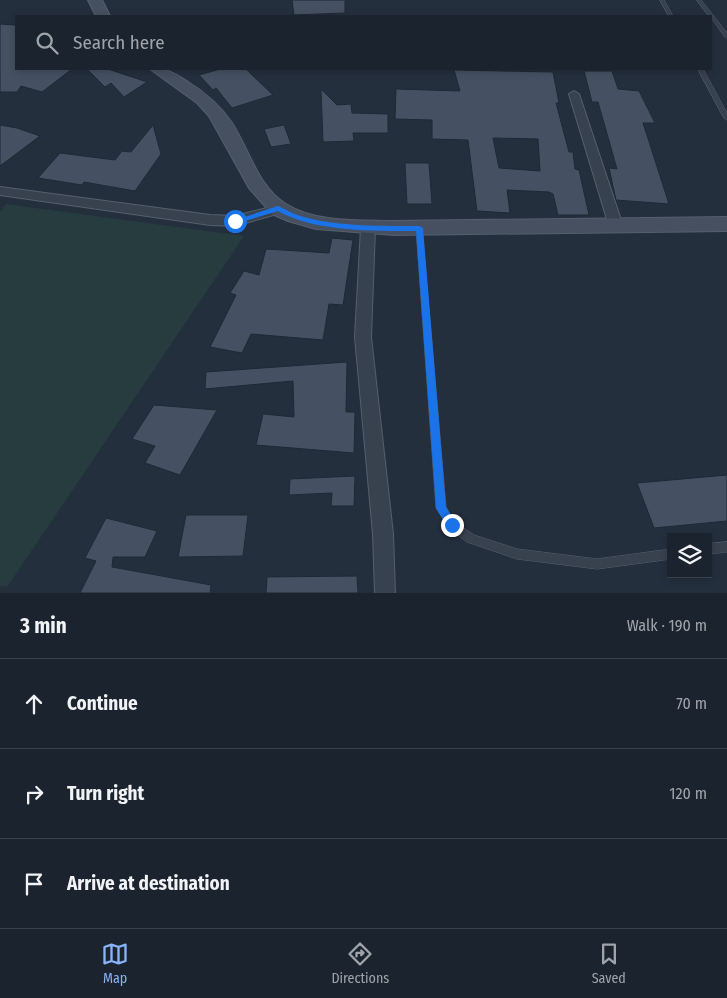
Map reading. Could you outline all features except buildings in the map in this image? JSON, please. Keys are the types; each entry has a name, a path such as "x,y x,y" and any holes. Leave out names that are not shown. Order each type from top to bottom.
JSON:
{"street":[{"path":"95,0 103,15"},
{"path":"159,70 214,109 225,124 258,188 278,208 290,215 316,221 368,228 727,224"},
{"path":"574,94 616,226"},
{"path":"0,191 210,220 235,221 278,208"},
{"path":"368,228 364,337 383,534 385,593"}],"lane":[{"path":"662,0 670,15"},
{"path":"699,0 711,15"},
{"path":"712,17 727,36"},
{"path":"701,70 727,118"},
{"path":"419,228 441,508 452,525 471,539 517,554 597,564 667,555"},
{"path":"712,549 727,547"}],"green space":[{"path":"6,204 244,236 7,587 0,586 0,212"}],"route":[{"path":"235,221 278,208 290,215 316,221 368,228 419,228 441,508 452,525"}]}
